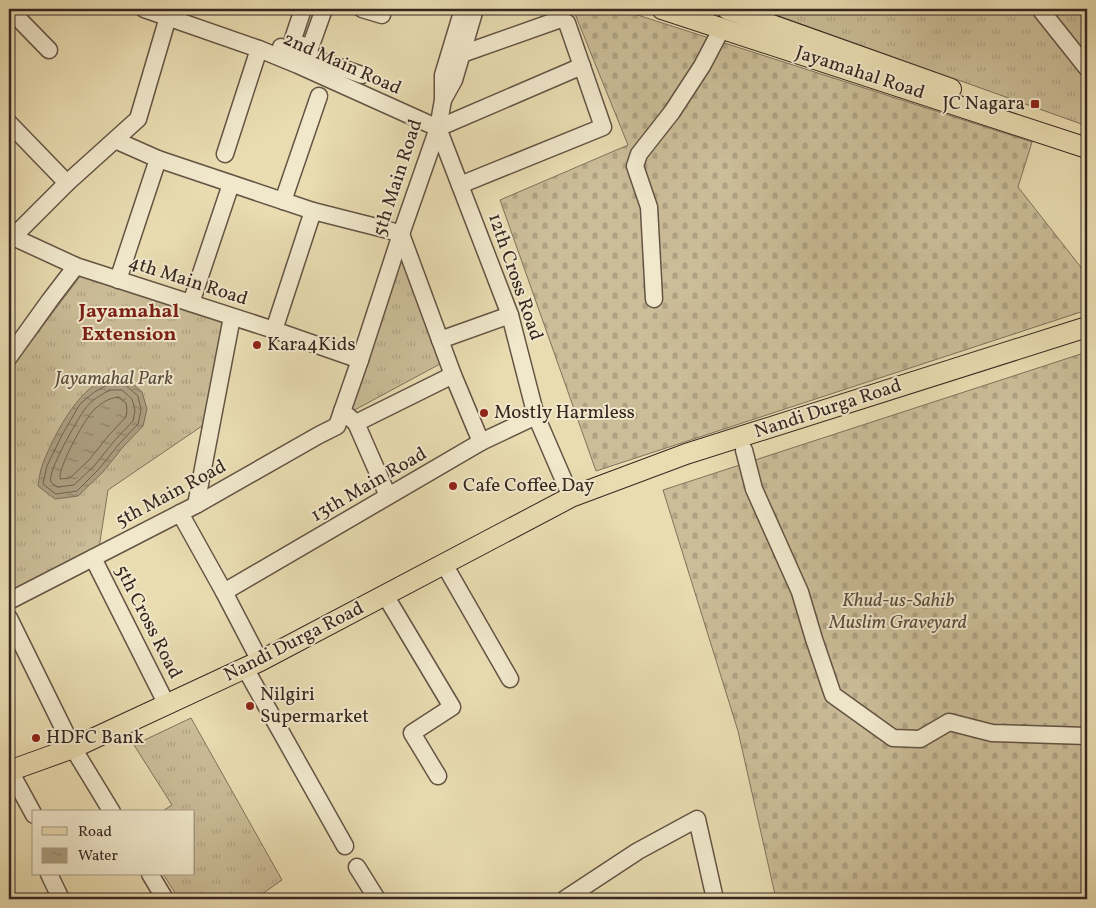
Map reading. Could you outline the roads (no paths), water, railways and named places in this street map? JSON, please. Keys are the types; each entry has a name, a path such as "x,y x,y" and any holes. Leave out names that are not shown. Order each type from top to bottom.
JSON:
{"main road":[{"name":"Jayamahal Road","path":"662,9 1087,148"},
{"name":"Jayamahal Road","path":"727,9 1087,137"},
{"name":"Nandi Durga Road","path":"9,771 73,748 252,665 571,497 686,454 1087,327"},
{"name":"Nandi Durga Road","path":"571,497 690,467 1087,341"}],"street":[{"path":"9,9 49,50"},
{"name":"2nd Main Road","path":"144,9 259,49 302,55 438,128"},
{"path":"302,55 292,42 303,9"},
{"path":"302,55 310,48 324,9"},
{"path":"362,9 382,15"},
{"name":"5th Main Road","path":"9,601 196,505 337,426 438,128 443,100 443,75 464,9"},
{"name":"5th Main Road","path":"443,100 454,80 475,9"},
{"path":"1040,9 1087,68"},
{"path":"10,236 138,119 168,17"},
{"path":"460,184 603,127 567,23 562,20 462,54"},
{"path":"654,299 649,207 635,166 639,154 672,112 702,66 722,28"},
{"path":"235,32 362,74"},
{"path":"225,154 259,49"},
{"path":"438,128 582,66"},
{"path":"283,201 319,96"},
{"path":"9,123 67,183"},
{"name":"12th Cross Road","path":"438,128 510,316 536,416 571,497"},
{"path":"115,140 158,159 313,212 401,234 453,375 481,442"},
{"path":"118,280 158,159"},
{"path":"191,303 231,184"},
{"path":"274,330 313,212"},
{"name":"4th Main Road","path":"10,236 76,266 360,360"},
{"path":"9,357 76,266"},
{"path":"440,340 510,316"},
{"path":"196,505 232,317"},
{"path":"356,423 453,375"},
{"path":"342,411 356,423 388,496"},
{"name":"13th Main Road","path":"224,592 481,442 536,416"},
{"path":"744,450 754,489 800,592 833,696 893,738 920,739 949,722 992,733 1087,736"},
{"path":"180,513 224,592 252,665 345,846"},
{"name":"5th Cross Road","path":"93,558 166,705"},
{"path":"444,564 510,679"},
{"path":"385,595 452,707 412,733 438,776"},
{"path":"9,618 73,748 111,810"},
{"path":"9,771 15,793 32,813"},
{"path":"565,899 638,851 697,819 715,899"},
{"path":"357,867 377,899"},
{"path":"50,876 61,899"},
{"path":"151,876 165,899"}],"water":[{"path":"126,378 142,392 147,409 143,426 103,472 78,496 55,499 38,486 43,463 60,427 76,403 95,384 106,379"}],"place":[{"name":"JC Nagara","path":"1035,104"},
{"name":"Kara4Kids","path":"257,345"},
{"name":"Mostly Harmless","path":"484,413"},
{"name":"Cafe Coffee Day","path":"453,486"},
{"name":"Nilgiri Supermarket","path":"250,706"},
{"name":"HDFC Bank","path":"36,738"}],"district":[{"name":"Jayamahal Extension","path":"129,324"}],"park label":[{"name":"Jayamahal Park","path":"114,379"},
{"name":"Khud-us-Sahib Muslim Graveyard","path":"898,612"}]}
